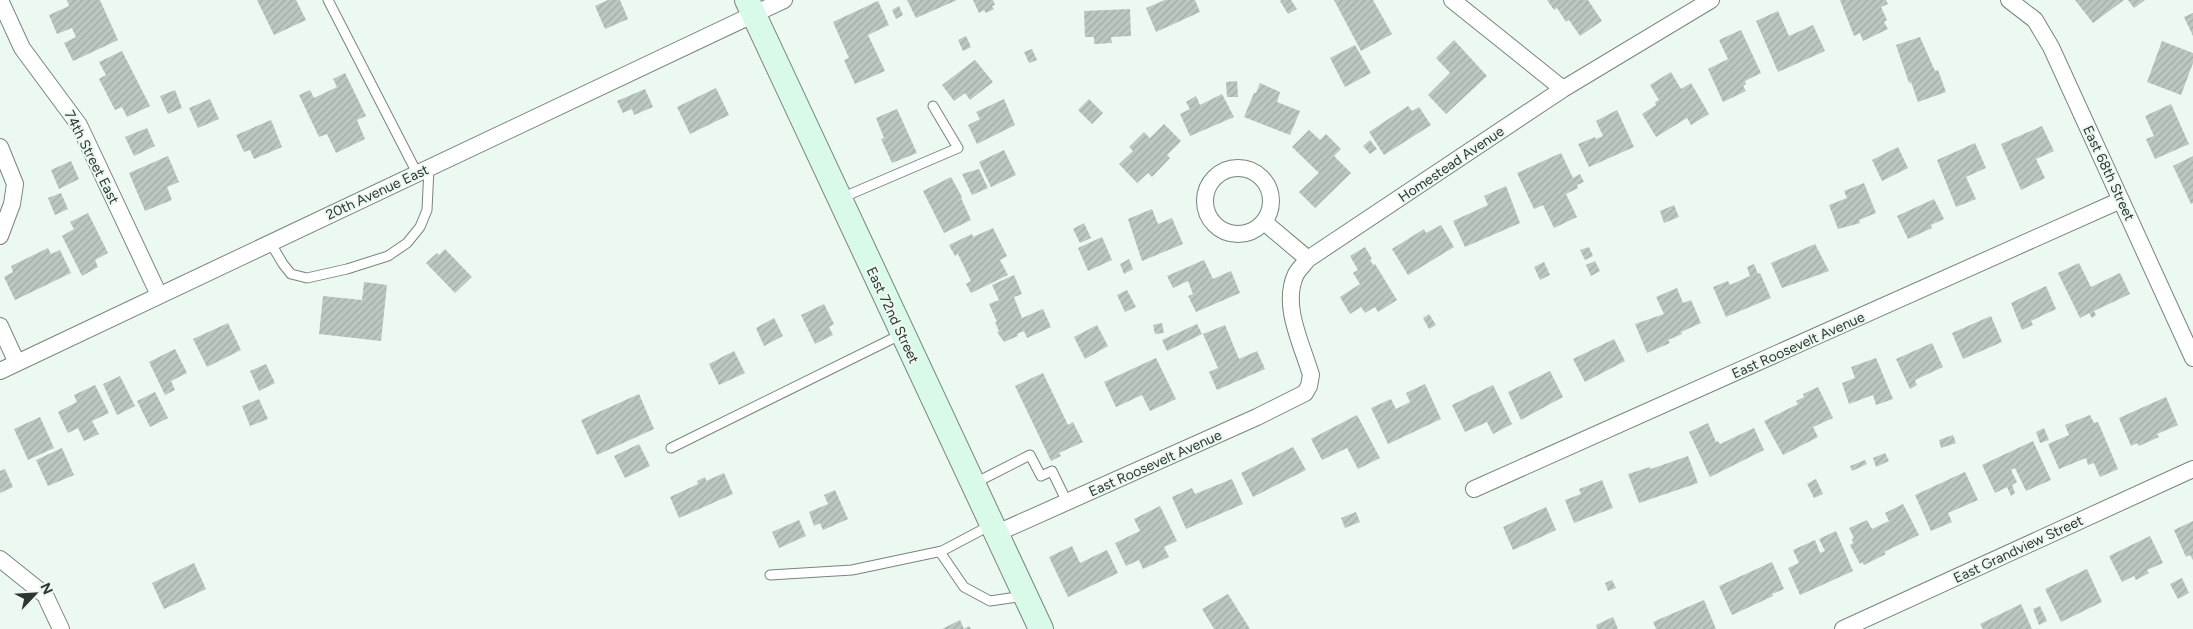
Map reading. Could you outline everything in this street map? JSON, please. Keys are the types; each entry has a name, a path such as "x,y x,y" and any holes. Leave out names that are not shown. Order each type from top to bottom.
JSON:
{"main road":[{"name":"East 72nd Street","path":"750,7 1041,629"}],"street":[{"name":"74th Street East","path":"0,0 22,48 79,125 159,295"},
{"name":"20th Avenue East","path":"0,371 423,170 750,7 784,0"},
{"path":"1452,0 1563,89"},
{"name":"Homestead Avenue","path":"1309,386 1311,375 1290,306 1291,288 1297,272 1308,259 1563,89 1710,0"},
{"name":"East 68th Street","path":"2009,0 2035,20 2051,47 2193,358"},
{"path":"0,147 15,184 12,204 0,236"},
{"path":"1237,168 1255,173 1262,178 1271,195 1271,204 1264,222 1258,228 1240,234 1222,230 1214,224 1209,216 1206,198 1212,181 1227,170 1237,168"},
{"name":"East Roosevelt Avenue","path":"1474,489 2121,200"},
{"path":"1264,222 1308,259"},
{"path":"0,326 17,363"},
{"name":"East Roosevelt Avenue","path":"993,529 1067,502 1297,398 1305,393 1309,386"},
{"name":"East Grandview Street","path":"1843,629 2193,469"},
{"path":"0,559 45,595 61,629"}],"lane":[{"path":"270,242 291,274 306,278 347,269 388,256 407,243 420,227 426,210 423,170 328,0"},
{"path":"839,199 958,148 933,106"},
{"path":"671,448 902,334"},
{"path":"972,484 1030,455 1041,476 1052,471 1067,502"},
{"path":"770,576 852,570 940,552 993,529"},
{"path":"940,552 964,587 990,601 1024,596"}],"building":[{"path":"67,0 100,0 118,40 73,61 64,43 76,37 72,28 57,34 49,15 69,6"},
{"path":"257,0 296,0 306,20 274,35"},
{"path":"608,0 620,0 628,19 605,29 595,6"},
{"path":"907,0 957,0 916,18"},
{"path":"973,0 993,0 995,5 992,6 994,9 986,13 984,10 979,13"},
{"path":"1165,0 1195,0 1200,12 1156,32 1146,8"},
{"path":"1291,0 1297,9 1288,14 1280,1"},
{"path":"1334,0 1373,0 1392,34 1361,51"},
{"path":"1547,0 1588,0 1602,21 1580,36 1569,20 1566,22 1557,8 1554,10"},
{"path":"1840,0 1886,0 1888,4 1881,7 1887,20 1884,22 1888,29 1863,41 1860,33 1854,36"},
{"path":"2075,0 2124,0 2093,23"},
{"path":"2128,0 2145,0 2134,8"},
{"path":"878,1 889,25 868,35 885,71 855,84 844,60 849,58 833,22"},
{"path":"899,6 903,15 896,19 892,10"},
{"path":"1130,9 1131,36 1111,37 1112,43 1094,44 1094,37 1085,37 1084,11"},
{"path":"1778,11 1789,36 1813,25 1825,51 1778,72 1756,21"},
{"path":"2193,13 2193,36 2184,17"},
{"path":"1741,30 1761,73 1745,81 1746,84 1743,86 1746,91 1723,102 1708,69 1728,59 1719,40"},
{"path":"966,36 971,47 963,51 958,40"},
{"path":"1920,37 1935,71 1938,70 1946,92 1918,102 1911,82 1909,83 1896,45"},
{"path":"1454,40 1487,76 1446,114 1428,95 1450,73 1436,58"},
{"path":"2162,41 2193,53 2193,63 2181,95 2147,82"},
{"path":"1355,45 1371,73 1345,87 1330,58"},
{"path":"1032,49 1037,60 1029,63 1024,52"},
{"path":"122,51 150,106 127,117 122,107 115,110 99,79 106,75 99,62"},
{"path":"975,60 993,82 970,100 965,93 954,101 942,85"},
{"path":"1671,72 1681,89 1691,83 1709,114 1691,125 1687,118 1656,137 1642,114 1656,105 1655,102 1659,100 1650,85"},
{"path":"345,73 366,116 357,120 365,139 336,153 327,134 319,137 299,95 310,90 314,98 337,87 333,79"},
{"path":"1237,81 1238,97 1227,97 1226,82"},
{"path":"1260,83 1280,92 1277,102 1300,111 1290,135 1244,117"},
{"path":"716,88 729,115 690,134 677,107"},
{"path":"645,89 653,107 634,115 632,109 623,113 617,101"},
{"path":"175,90 182,108 168,114 160,96"},
{"path":"1222,94 1234,117 1190,136 1180,114 1190,109 1186,102 1196,96 1200,105"},
{"path":"210,99 219,119 198,128 189,108"},
{"path":"1004,99 1015,125 977,144 968,125 980,119 976,112"},
{"path":"1089,99 1103,113 1092,124 1078,110"},
{"path":"2171,104 2189,144 2155,159 2146,139 2154,136 2145,116"},
{"path":"1408,106 1412,111 1419,107 1431,125 1384,155 1369,132"},
{"path":"897,109 917,153 892,163 881,139 884,138 876,118"},
{"path":"1617,110 1634,147 1589,167 1578,144 1603,136 1596,121"},
{"path":"271,120 282,147 254,159 250,150 244,152 236,135"},
{"path":"1164,124 1181,141 1167,155 1170,158 1152,177 1148,173 1137,183 1119,164 1133,151 1129,147 1144,132 1150,138"},
{"path":"2042,126 2054,151 2036,159 2045,178 2021,190 2001,144"},
{"path":"147,128 155,146 134,156 125,137"},
{"path":"1309,130 1320,140 1326,134 1341,149 1334,156 1351,173 1315,208 1299,192 1319,173 1292,147"},
{"path":"1370,140 1377,149 1370,154 1363,146"},
{"path":"1975,143 1986,168 1966,177 1976,199 1956,207 1937,160"},
{"path":"1898,147 1908,168 1882,181 1872,160"},
{"path":"1004,150 1016,175 991,187 979,162"},
{"path":"1561,153 1573,178 1580,174 1584,182 1577,185 1578,188 1566,194 1577,217 1554,228 1543,205 1534,209 1517,173"},
{"path":"168,156 179,182 167,187 172,200 145,211 129,173"},
{"path":"2193,156 2193,203 2191,204 2173,166"},
{"path":"71,161 79,179 59,189 51,170"},
{"path":"979,169 988,188 972,195 962,174"},
{"path":"951,177 962,197 971,220 944,233 923,191"},
{"path":"1864,183 1876,213 1859,220 1860,223 1838,229 1829,205 1847,198 1844,191"},
{"path":"1506,186 1520,223 1465,247 1453,221 1488,205 1484,196"},
{"path":"61,193 68,209 55,215 48,198"},
{"path":"1934,199 1944,219 1931,225 1932,228 1908,239 1897,216"},
{"path":"1674,205 1679,217 1664,223 1660,211"},
{"path":"1152,209 1158,224 1172,218 1183,244 1142,261 1128,219"},
{"path":"88,213 108,253 95,260 98,267 82,276 62,236 74,229 70,222"},
{"path":"1084,223 1091,238 1080,243 1073,229"},
{"path":"1441,225 1454,247 1408,275 1392,249 1424,229 1426,233"},
{"path":"993,228 1007,256 1000,260 1008,275 971,293 966,284 971,281 958,254 955,256 949,245 972,234 973,237"},
{"path":"1102,237 1112,260 1088,271 1078,248"},
{"path":"1815,244 1829,271 1782,288 1771,263"},
{"path":"1365,247 1372,259 1370,260 1373,265 1375,264 1397,300 1378,312 1375,307 1365,313 1361,307 1350,314 1340,297 1360,284 1353,273 1358,270 1350,256"},
{"path":"1589,247 1593,256 1585,260 1580,250"},
{"path":"48,248 51,254 60,250 71,273 15,300 4,277 13,272 11,266"},
{"path":"445,249 472,277 455,293 426,263 437,253 439,255"},
{"path":"1129,259 1133,269 1124,274 1120,264"},
{"path":"1204,260 1213,279 1231,271 1240,293 1196,312 1188,296 1193,294 1188,281 1173,288 1167,276"},
{"path":"1595,261 1600,271 1591,276 1586,265"},
{"path":"1544,262 1550,275 1540,280 1534,267"},
{"path":"2079,263 2091,287 2120,273 2130,294 2094,311 2096,315 2092,318 2089,313 2080,318 2058,273"},
{"path":"1754,264 1771,298 1726,317 1713,287 1728,281 1730,285 1750,276 1747,267"},
{"path":"1014,275 1022,294 1014,297 1022,318 1043,309 1051,327 1027,338 1024,331 1004,342 997,332 999,331 995,322 997,322 989,304 999,300 992,285"},
{"path":"364,282 387,285 381,341 319,334 323,296 362,300"},
{"path":"2046,286 2056,309 2031,321 2033,325 2022,330 2011,303"},
{"path":"1677,288 1683,303 1691,300 1701,323 1668,340 1670,343 1647,353 1635,324 1664,314 1656,297"},
{"path":"1127,290 1136,307 1125,312 1117,295"},
{"path":"824,304 834,324 829,327 833,335 815,344 801,315"},
{"path":"1429,314 1436,325 1429,329 1423,318"},
{"path":"1991,316 2002,342 1963,359 1952,333"},
{"path":"774,318 783,336 764,346 756,328"},
{"path":"228,323 241,350 207,367 193,339"},
{"path":"1162,323 1164,333 1155,334 1153,325"},
{"path":"1197,324 1202,334 1167,351 1162,340"},
{"path":"1097,325 1108,346 1085,359 1074,337"},
{"path":"1225,325 1239,359 1257,351 1265,369 1217,390 1209,372 1218,368 1203,334"},
{"path":"1614,339 1625,361 1585,382 1573,359"},
{"path":"1932,343 1943,367 1915,380 1917,385 1910,389 1896,359"},
{"path":"175,349 187,373 171,381 175,390 165,395 149,362"},
{"path":"734,351 745,373 719,385 709,364"},
{"path":"1156,358 1176,399 1150,411 1142,395 1116,407 1104,382"},
{"path":"1876,358 1893,399 1876,405 1873,395 1849,404 1842,383 1855,378 1851,367"},
{"path":"266,364 275,383 259,391 250,371"},
{"path":"1550,371 1563,397 1521,420 1508,392"},
{"path":"1043,373 1068,425 1073,422 1083,442 1059,453 1061,456 1051,461 1015,386"},
{"path":"120,376 135,406 117,415 103,384"},
{"path":"1425,384 1441,419 1388,444 1371,408 1391,399 1396,409 1410,402 1406,393"},
{"path":"95,385 109,413 92,421 99,434 84,441 78,428 68,433 58,412 77,402 74,395"},
{"path":"1493,385 1512,424 1493,434 1487,422 1465,432 1452,405"},
{"path":"1818,387 1833,418 1813,427 1818,437 1783,455 1764,421 1798,404 1796,401 1804,397 1803,394"},
{"path":"155,392 168,418 150,427 137,401"},
{"path":"639,394 654,429 597,455 581,420"},
{"path":"2166,397 2178,425 2157,434 2159,437 2139,446 2137,443 2131,446 2119,418"},
{"path":"259,399 268,419 250,426 242,406"},
{"path":"1357,415 1380,458 1358,469 1347,448 1322,460 1311,439"},
{"path":"2090,415 2094,423 2098,422 2118,469 2100,477 2094,463 2088,465 2086,458 2059,469 2048,444 2069,435 2065,425"},
{"path":"40,417 54,448 28,460 14,429"},
{"path":"1708,423 1716,442 1718,441 1720,444 1754,428 1764,450 1710,477 1689,432"},
{"path":"2044,428 2049,440 2040,443 2036,432"},
{"path":"1953,435 1956,443 1941,448 1939,440"},
{"path":"2033,441 2051,480 2026,491 2015,468 2011,470 2017,482 2012,485 2015,493 2011,496 2007,487 1995,493 1982,465"},
{"path":"639,444 650,466 625,478 614,456"},
{"path":"1293,447 1306,470 1253,497 1241,473"},
{"path":"62,448 74,475 48,486 36,460"},
{"path":"1885,453 1889,461 1876,467 1873,458"},
{"path":"1688,456 1698,483 1639,503 1628,474 1650,467 1651,469"},
{"path":"1865,460 1867,464 1852,471 1850,466"},
{"path":"5,469 13,487 0,493 0,471"},
{"path":"1965,472 1978,500 1948,513 1952,522 1931,531 1915,495"},
{"path":"724,473 733,494 679,518 670,497 698,484 697,481 705,477 706,481"},
{"path":"1232,479 1243,504 1186,529 1172,497 1192,488 1195,494"},
{"path":"1816,479 1823,494 1814,498 1807,484"},
{"path":"1602,480 1613,508 1574,523 1565,500 1581,494 1579,489"},
{"path":"835,490 848,519 823,530 820,523 814,526 809,512 828,504 824,495"},
{"path":"1903,504 1919,535 1884,552 1886,554 1864,565 1862,562 1860,564 1850,545 1853,543 1852,539 1854,538 1849,528 1867,520 1872,529 1889,521 1885,513"},
{"path":"1160,506 1177,541 1164,547 1169,557 1143,569 1139,560 1126,566 1115,543 1140,531 1134,519"},
{"path":"1546,507 1556,530 1513,550 1503,527"},
{"path":"1356,512 1360,522 1345,528 1341,518"},
{"path":"799,520 806,536 779,548 772,532"},
{"path":"2193,521 2193,560 2190,555 2186,557 2174,530"},
{"path":"1836,531 1853,571 1800,595 1788,568 1799,563 1793,550 1815,540 1820,553 1825,551 1819,539"},
{"path":"2150,536 2163,563 2147,570 2149,573 2136,580 2134,576 2122,582 2109,556"},
{"path":"1072,546 1080,563 1107,550 1118,573 1068,597 1049,557"},
{"path":"1772,562 1784,589 1732,615 1719,586"},
{"path":"194,563 206,589 164,609 152,583"},
{"path":"2087,569 2102,602 2061,622 2045,589"},
{"path":"2182,578 2189,593 2178,599 2170,584"},
{"path":"1612,580 1616,588 1608,591 1605,583"},
{"path":"1228,594 1250,629 1214,629 1202,609"},
{"path":"1704,600 1716,629 1656,629 1653,622"},
{"path":"2021,604 2032,629 1983,629 1980,624"},
{"path":"2040,606 2047,621 2039,625 2033,609"},
{"path":"1613,617 1618,629 1597,629 1596,625"},
{"path":"960,620 964,629 942,629"}]}
